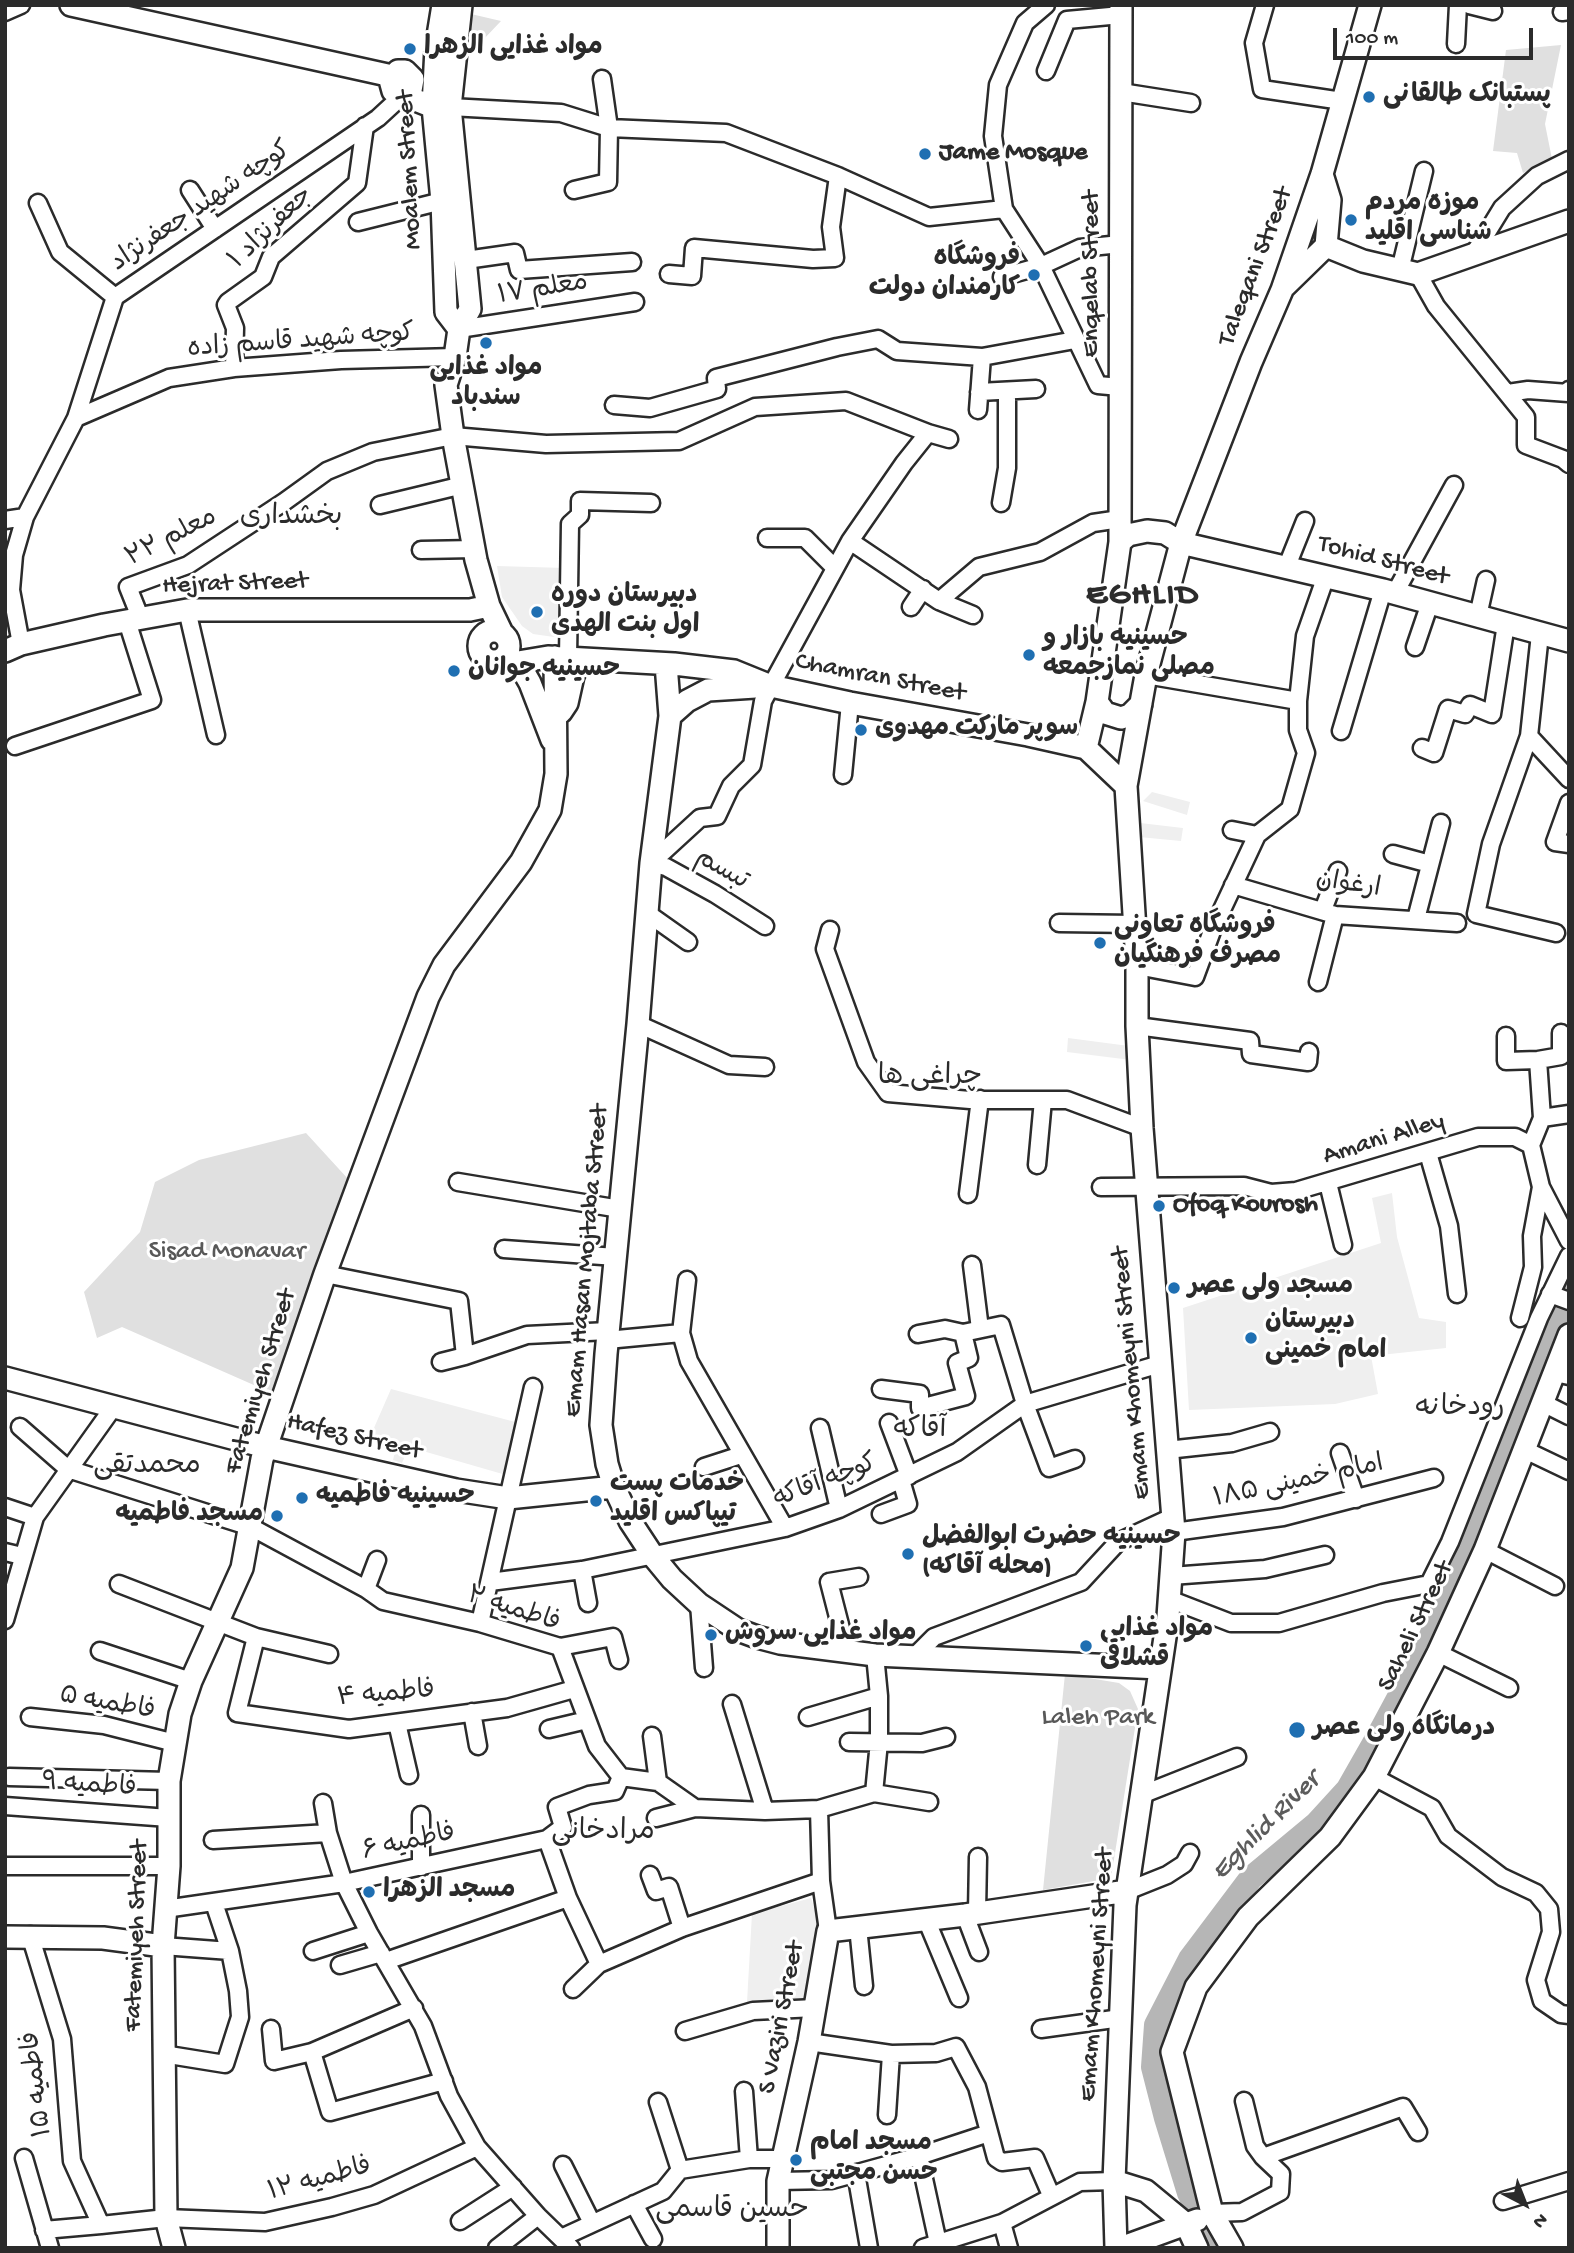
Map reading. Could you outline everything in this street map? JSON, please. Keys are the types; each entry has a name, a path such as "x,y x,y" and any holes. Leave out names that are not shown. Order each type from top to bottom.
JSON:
{"main road":[{"path":"71,5 398,82 441,107"},
{"name":"Moalem Street","path":"443,5 436,48 441,107 446,312 459,329"},
{"name":"Moalem Street","path":"461,5 441,107 466,260 470,309 459,329 455,357 446,385 475,555 480,608"},
{"name":"Taleqani Street","path":"1146,676 1181,543 1282,289 1322,174 1370,5"},
{"name":"Enqelab Street","path":"1086,748 1097,702 1120,542 1121,10"},
{"path":"398,82 436,48"},
{"path":"1282,289 1326,246 1330,200 1322,174"},
{"path":"1326,246 1363,261 1409,272 1569,221"},
{"name":"Tohid Street","path":"1120,542 1128,535 1147,531 1165,533 1181,543 1287,566 1569,641"},
{"path":"480,608 504,634 509,661 530,683 555,748"},
{"path":"480,608 481,655 489,661 563,658 666,664 734,671 771,686"},
{"name":"Hejrat Street","path":"13,648 134,619 187,610 480,608"},
{"path":"480,640 487,633 504,634 563,658"},
{"name":"Fatemiyeh Street","path":"174,2248 166,2218 163,1946 169,1866 169,1781 180,1714 191,1681 242,1568 266,1447 433,984 521,862 550,810 556,774 556,720 563,658"},
{"name":"Emam Hasan Mojtaba Street","path":"666,664 670,716 651,863 601,1425 603,1447 614,1487 643,1544 653,1556 699,1604 738,1630 757,1637 780,1643 875,1655 1160,1668"},
{"name":"Emam Khomeyni Street","path":"1118,2248 1114,2181 1127,1891 1169,1599 1173,1525 1142,1128 1137,966 1126,786 1146,676"},
{"name":"Chamran Street","path":"670,716 697,694 708,690 771,686 850,704 1028,735 1086,748"},
{"path":"1097,702 1105,713 1121,718 1130,715 1140,704"},
{"path":"1086,748 1126,786"},
{"name":"Saheli Street","path":"1198,2248 1198,2219 1172,2052 1196,1987 1248,1917 1330,1837 1374,1777 1438,1653 1485,1550 1543,1403 1562,1375 1569,1335"},
{"name":"Hafez Street","path":"5,1378 266,1447 456,1490 509,1498 614,1487"},
{"name":"S Vaziri Street","path":"778,2248 778,2181 809,2042 828,1931 971,1914 1127,1891"},
{"path":"5,1937 30,1935 103,1938 163,1946"},
{"path":"1114,2181 1146,2191 1198,2219"},
{"path":"1118,2248 1198,2219"},
{"name":"Saheli Street","path":"1198,2219 1232,2248"}],"street":[{"path":"5,12 21,5"},
{"path":"1046,5 1025,23 998,85 993,136 1004,209 1041,266 1098,385 1120,387"},
{"path":"1265,5 1254,43 1262,89 1342,101"},
{"path":"1456,44 1458,5"},
{"path":"1469,5 1493,11"},
{"path":"1046,71 1067,20 1121,10"},
{"path":"574,190 608,182 609,128 602,79"},
{"name":"کوچه شهید جعفرنژاد","path":"13,648 14,555 25,517 76,418 114,297 372,122 398,82"},
{"path":"1121,92 1191,103"},
{"path":"441,107 561,113 609,128 726,133 838,176 929,217 1004,209"},
{"name":"جعفرنژاد ۱","path":"234,368 235,328 226,305 263,277 271,257 357,184 372,122"},
{"path":"1475,252 1502,208 1536,176 1569,160"},
{"path":"1424,171 1409,272 1526,417 1527,445 1569,464"},
{"path":"668,274 692,276 694,248 813,259 835,257 831,227 838,176"},
{"path":"190,190 215,229"},
{"path":"358,222 442,201"},
{"path":"38,203 60,252 114,297"},
{"path":"1002,277 1041,266 1080,248 1121,244"},
{"path":"466,260 515,253 519,271 632,262"},
{"name":"معلم ۱۷","path":"459,329 635,302"},
{"path":"614,405 650,408 717,389 716,378 878,339 897,351 982,356 1075,340"},
{"path":"978,410 982,356"},
{"name":"کوچه شهید قاسم زاده","path":"76,418 169,378 234,368 341,360 455,357"},
{"path":"979,392 1036,389"},
{"path":"1508,393 1528,390 1568,393 1569,390"},
{"path":"1001,503 1007,468 1007,391"},
{"path":"453,436 546,444 679,441 755,407 846,401 949,439"},
{"path":"651,863 700,818 717,816 731,786 752,765 763,701 850,541 928,433"},
{"name":"معلم ۲۲","path":"134,619 128,587 188,565 327,471 373,452 453,436"},
{"path":"380,505 463,485"},
{"path":"1341,732 1389,592 1454,485"},
{"path":"563,658 570,524 580,515 580,501 651,503"},
{"path":"5,520 25,517"},
{"path":"939,601 979,567 1040,552 1093,523 1120,519"},
{"path":"1287,566 1305,521"},
{"path":"767,538 804,538 835,568"},
{"path":"850,541 939,601 973,615"},
{"path":"421,550 475,555"},
{"path":"1137,966 1195,977 1212,931 1257,835 1290,809 1306,752 1298,730 1298,701 1305,636 1326,576"},
{"path":"1478,616 1486,580"},
{"path":"911,607 923,589"},
{"path":"1415,647 1430,603"},
{"path":"187,610 216,735"},
{"path":"15,746 152,701 134,619"},
{"path":"1422,748 1434,752 1448,709 1465,714 1470,705 1492,714 1506,624"},
{"path":"1540,634 1529,736 1491,844 1476,914 1556,933"},
{"path":"1146,676 1298,701"},
{"path":"843,775 850,704"},
{"path":"1529,736 1569,779"},
{"path":"1569,803 1555,842 1569,844"},
{"path":"1416,919 1441,823"},
{"path":"1231,830 1257,835"},
{"path":"1393,854 1430,864"},
{"name":"تبسم","path":"651,863 666,867 703,887 765,926"},
{"path":"1318,982 1338,871"},
{"name":"ارغوان","path":"1233,885 1329,913 1457,923"},
{"path":"647,913 688,942"},
{"path":"1059,923 1135,924"},
{"path":"831,930 825,949 866,1062 888,1093 980,1099 1067,1100 1142,1128"},
{"path":"638,1024 729,1065 765,1068"},
{"path":"1137,1026 1250,1041 1251,1054 1308,1062 1309,1052"},
{"path":"1506,1036 1506,1061 1538,1060 1561,1056 1561,1033"},
{"path":"1538,1060 1542,1118 1531,1145 1541,1187 1569,1241"},
{"path":"968,1194 980,1099"},
{"path":"1037,1165 1043,1100"},
{"path":"1542,1118 1569,1114"},
{"name":"Amani Alley","path":"1101,1187 1244,1186 1271,1193 1296,1191 1478,1137 1515,1137 1531,1145"},
{"path":"1428,1153 1449,1227 1457,1294"},
{"path":"458,1182 620,1209"},
{"path":"1328,1183 1343,1245"},
{"path":"1520,1318 1533,1267 1532,1237 1541,1187"},
{"path":"504,1249 615,1257"},
{"name":"Saheli Street","path":"1169,1599 1231,1623 1279,1623 1383,1593 1429,1584 1558,1297 1569,1255"},
{"path":"972,1265 980,1329"},
{"path":"326,1275 459,1301 465,1356"},
{"path":"687,1280 681,1333 689,1361 785,1528"},
{"path":"918,1334 945,1329 963,1333 1001,1325 1049,1468 1074,1459"},
{"path":"441,1362 527,1335 681,1333"},
{"path":"881,1389 920,1394 920,1408 966,1396 957,1363 969,1358 963,1333"},
{"name":"کوچه آقاکه","path":"490,1582 582,1570 785,1528 839,1509 957,1452 1026,1404 1160,1364"},
{"path":"480,1623 533,1387"},
{"path":"1543,1403 1569,1416"},
{"path":"5,1620 9,1593 35,1517 115,1405"},
{"path":"881,1514 908,1504 905,1478 889,1423"},
{"path":"20,1427 68,1469"},
{"path":"820,1428 839,1509"},
{"path":"1167,1450 1232,1443 1270,1432"},
{"path":"1525,1450 1569,1471"},
{"path":"1340,1453 1356,1499"},
{"path":"704,1467 741,1455"},
{"name":"فاطمیه ۲","path":"68,1469 251,1527 366,1589 383,1601 480,1623 560,1647 597,1746 621,1777"},
{"name":"امام خمینی ۱۸۵","path":"914,1657 934,1637 1081,1582 1118,1542 1173,1525 1283,1517 1434,1478"},
{"path":"5,1507 35,1517"},
{"path":"1485,1550 1555,1586"},
{"path":"5,1552 22,1556"},
{"path":"1171,1576 1265,1569 1325,1555"},
{"path":"366,1589 377,1560"},
{"path":"582,1570 587,1603"},
{"path":"847,1652 828,1582 859,1577"},
{"path":"119,1584 256,1637 329,1654"},
{"path":"699,1604 704,1668"},
{"name":"فاطمیه ۴","path":"256,1637 237,1713 349,1729 507,1707 574,1689"},
{"path":"560,1647 614,1637 619,1660"},
{"path":"100,1651 191,1681"},
{"path":"1438,1653 1509,1688"},
{"path":"874,1793 880,1742 875,1655"},
{"path":"808,1717 879,1696"},
{"path":"732,1704 765,1811"},
{"path":"472,1712 478,1746"},
{"name":"فاطمیه ۵","path":"30,1717 104,1725 175,1743"},
{"path":"549,1729 587,1720"},
{"path":"397,1723 409,1775"},
{"path":"652,1736 658,1782"},
{"path":"849,1742 922,1743 946,1737"},
{"path":"1141,1795 1237,1757"},
{"path":"9,1777 169,1781"},
{"path":"599,1964 568,1898 547,1839 563,1827 557,1807 590,1795 615,1791 621,1777 658,1782 695,1808"},
{"path":"1374,1777 1432,1808 1448,1836 1502,1877 1536,1893 1549,1909 1551,1932 1536,1980 1542,2001 1562,2014 1569,2015"},
{"path":"656,1818 695,1808 765,1811 819,1809 874,1793 929,1802"},
{"path":"323,1803 328,1833 344,1883 369,1933 423,2025 449,2096 477,2147 538,2216 566,2243 592,2223 663,2191 680,2170 749,2159 782,2159"},
{"name":"فاطمیه ۹","path":"5,1806 169,1818"},
{"path":"819,1809 821,1881 828,1931"},
{"path":"421,1815 421,1867"},
{"path":"214,1840 328,1833"},
{"name":"فاطمیه ۶","path":"165,1909 344,1883 547,1839"},
{"path":"1127,1891 1167,1875 1184,1864 1190,1853"},
{"path":"978,1857 971,1914 979,1952"},
{"path":"5,1866 169,1866"},
{"path":"650,1875 656,1891 669,1886 682,1928"},
{"path":"573,1989 599,1964 682,1928 821,1881"},
{"path":"340,1965 384,1957 568,1898"},
{"path":"163,2054 225,2064 240,2017 230,1951 214,1903"},
{"path":"926,1919 959,1997"},
{"path":"858,1927 864,1986"},
{"path":"313,1951 369,1933"},
{"name":"فاطمیه ۱۵","path":"30,1935 62,2039 72,2161 101,2225"},
{"path":"163,1946 230,1951"},
{"path":"271,2029 274,2061 312,2052 414,2008"},
{"path":"685,2031 753,2011 815,2008"},
{"path":"1041,2029 1121,2018"},
{"path":"809,2042 891,2054 936,2053 956,2047 977,2087 996,2158 999,2162 1035,2158 1051,2195"},
{"path":"312,2052 330,2112 443,2081"},
{"path":"887,2115 891,2054"},
{"path":"744,2091 749,2159"},
{"path":"1198,2219 1242,2212 1280,2192 1282,2174 1255,2146 1244,2101"},
{"path":"658,2102 680,2170"},
{"path":"1263,2157 1403,2107 1418,2132"},
{"path":"778,2181 832,2180 989,2133"},
{"name":"فاطمیه ۱۲","path":"166,2218 265,2222 332,2207 374,2195 477,2147"},
{"path":"919,2156 931,2245 1002,2223 1080,2182 1114,2181"},
{"path":"24,2158 50,2248"},
{"path":"563,2165 592,2223"},
{"path":"856,2173 869,2248"},
{"path":"1503,2201 1569,2181"},
{"path":"460,2221 513,2187"},
{"path":"634,2204 653,2239"},
{"path":"497,2248 538,2216"},
{"path":"44,2230 166,2218"},
{"path":"1002,2223 1009,2248"}],"shaded area":[{"name":"دبیرستان دوره اول بنت الهدی","path":"497,566 565,568 561,638 533,634 522,626 502,597"},
{"path":"1152,792 1190,802 1187,815 1143,801"},
{"path":"1140,823 1183,828 1181,841 1139,837"},
{"path":"1068,1038 1129,1046 1131,1060 1067,1052"},
{"path":"1392,1193 1397,1237 1419,1318 1446,1322 1446,1348 1371,1356 1378,1394 1335,1404 1189,1410 1183,1308 1381,1243 1372,1198"},
{"path":"391,1389 519,1423 506,1475 409,1447 402,1463 393,1460 397,1444 370,1437"},
{"path":"811,1898 821,1929 803,1998 747,2002 752,1914"}],"green space":[{"path":"471,14 501,21 464,60"},
{"path":"1561,45 1545,124 1552,159 1523,173 1517,153 1493,151 1506,50"},
{"name":"Sisad Monavar","path":"306,1133 349,1180 272,1393 122,1327 97,1338 84,1292 140,1232 155,1182 199,1160"},
{"name":"Laleh Park","path":"1065,1674 1119,1683 1130,1691 1138,1709 1111,1878 1043,1890"}],"waterway":[{"name":"Eghlid River","path":"1216,2248 1189,2193 1166,2118 1153,2067 1156,2025 1190,1959 1251,1878 1316,1824 1348,1789 1377,1738 1427,1645 1493,1490 1557,1319 1569,1296"}],"place":[{"name":"مواد غذایی الزهرا","path":"410,49"},
{"name":"پستبانک طالقانی","path":"1369,97"},
{"name":"Jame Mosque","path":"925,154"},
{"name":"موزه مردم شناسی اقلید","path":"1351,220"},
{"name":"فروشگاه کارمندان دولت","path":"1034,275"},
{"name":"مواد غذایی سندباد","path":"486,343"},
{"name":"دبیرستان دوره اول بنت الهدی","path":"537,612"},
{"name":"حسینیه بازار و مصلی نمازجمعه","path":"1029,655"},
{"name":"حسینیه جوانان","path":"454,671"},
{"name":"سوپر مارکت مهدوی","path":"861,730"},
{"name":"فروشگاه تعاونی مصرف فرهنگیان","path":"1100,943"},
{"name":"Ofoq Kourosh","path":"1159,1206"},
{"name":"مسجد ولی عصر","path":"1174,1288"},
{"name":"دبیرستان امام خمینی","path":"1251,1338"},
{"name":"حسینیه فاطمیه","path":"302,1498"},
{"name":"خدمات پست تیپاکس اقلید","path":"596,1501"},
{"name":"مسجد فاطمیه","path":"277,1516"},
{"name":"حسینیه حضرت ابوالفضل (محله آقاکه)","path":"908,1554"},
{"name":"مواد غذایی سروش","path":"711,1635"},
{"name":"مواد غذایی قشلاقی","path":"1086,1646"},
{"name":"درمانگاه ولی عصر","path":"1297,1730"},
{"name":"مسجد الزهرا","path":"369,1892"},
{"name":"مسجد امام حسن مجتبی","path":"796,2160"}],"district":[{"name":"بخشداری","path":"291,519"},
{"name":"EGHLID","path":"1143,597"},
{"name":"چراغی ها","path":"930,1079"},
{"name":"رودخانه","path":"1460,1410"},
{"name":"آقاکه","path":"920,1432"},
{"name":"محمدتقی","path":"147,1468"},
{"name":"مرادخانی","path":"603,1834"},
{"name":"حسین قاسمی","path":"732,2212"}]}
